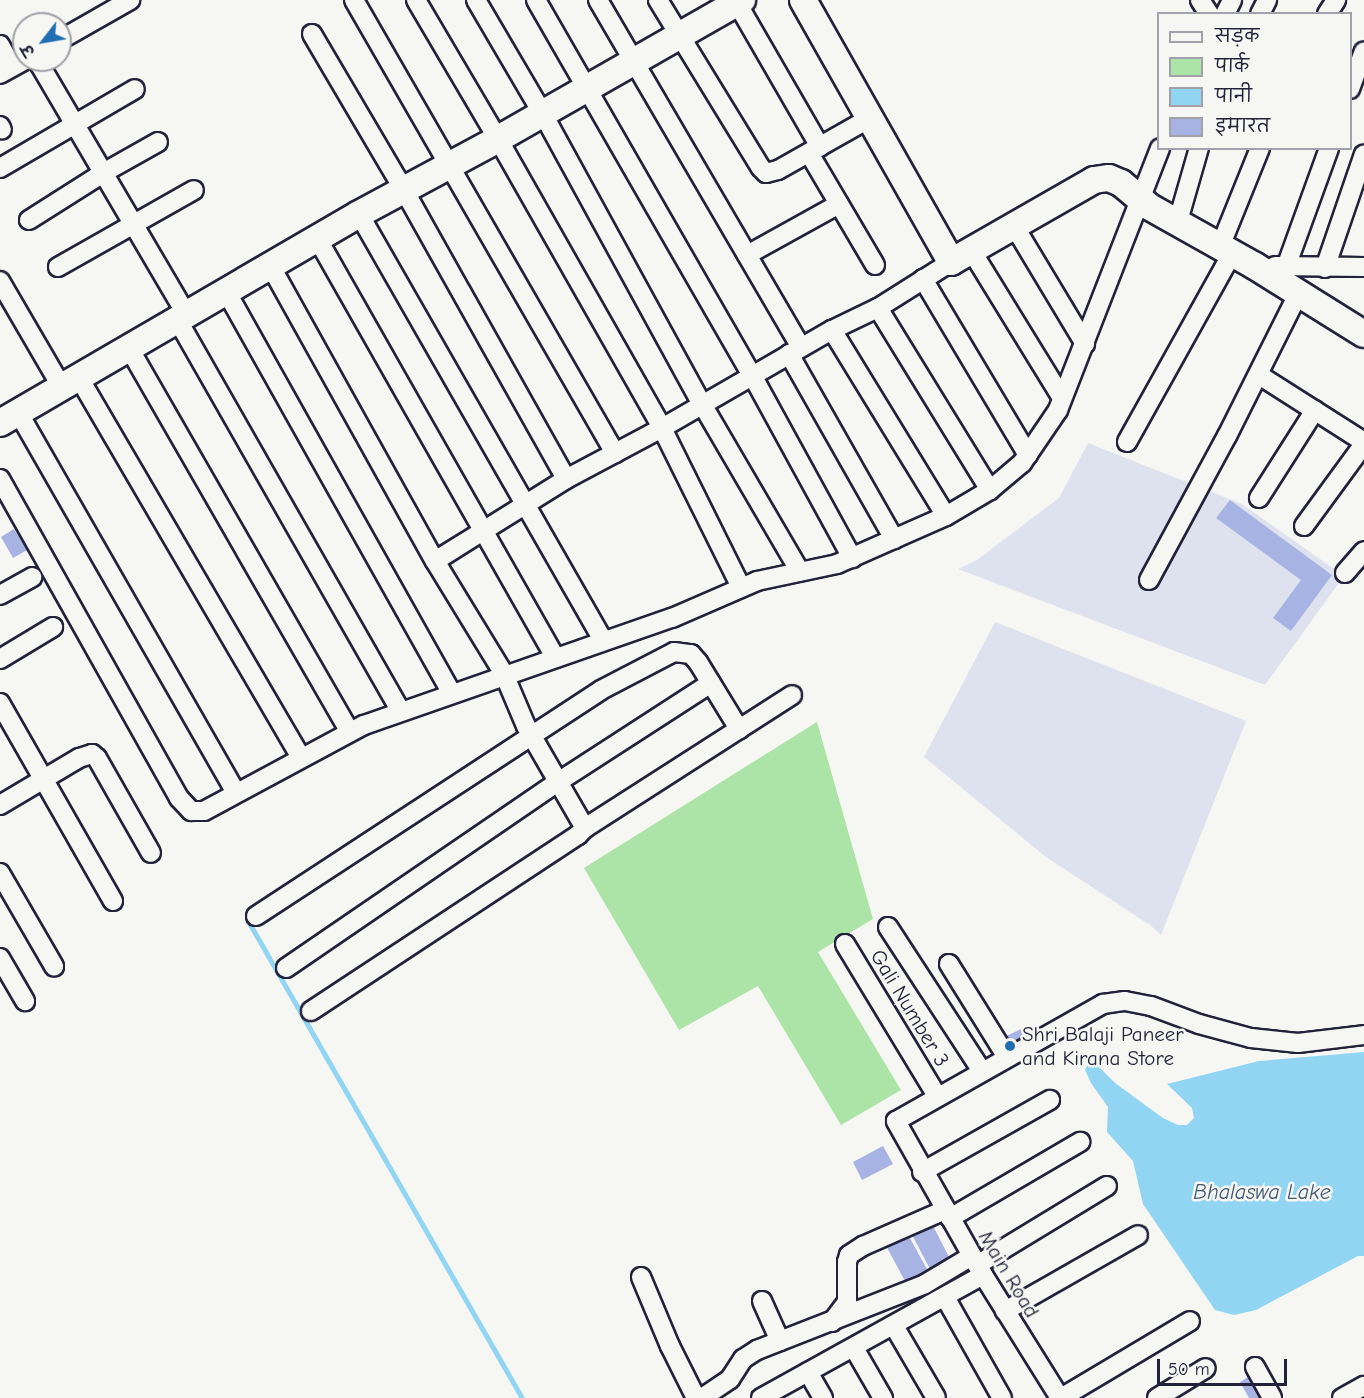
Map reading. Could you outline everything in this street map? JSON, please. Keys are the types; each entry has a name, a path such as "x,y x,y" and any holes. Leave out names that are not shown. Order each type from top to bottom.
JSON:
{"street":[{"path":"72,33 130,0"},
{"path":"354,0 615,453"},
{"path":"416,0 498,139 662,428 741,587"},
{"path":"476,0 543,114 702,404 800,572"},
{"path":"536,0 752,375 852,558"},
{"path":"598,0 747,255 894,539"},
{"path":"658,0 761,168 772,174 870,118"},
{"path":"803,0 870,118 961,256 1062,398"},
{"path":"236,793 9,418 359,214 543,114 739,1 815,150 839,204 875,265"},
{"path":"312,34 404,190 566,479"},
{"path":"0,45 12,65"},
{"path":"1352,84 1364,51"},
{"path":"44,72 134,225 182,317 401,711"},
{"path":"0,168 135,89"},
{"path":"29,220 103,172 158,142"},
{"path":"1157,210 1160,150"},
{"path":"0,479 179,798 191,811 197,812 350,732 401,711 452,693 506,679 556,658 683,614 741,587 852,558 946,516 990,490 1028,455 1058,410 1085,344 1157,210 1198,150"},
{"path":"1127,442 1226,250 1259,150"},
{"path":"1286,267 1328,150"},
{"path":"1324,268 1364,154"},
{"path":"435,561 566,479 662,428 832,330 878,308 1013,224 1094,180 1109,178 1121,183 1157,210 1299,292 1364,334"},
{"path":"58,267 194,190"},
{"path":"747,255 839,204"},
{"path":"359,214 527,503 604,641"},
{"path":"1013,224 1085,344"},
{"path":"317,238 556,658"},
{"path":"270,265 435,561 506,679 532,736 585,828"},
{"path":"1255,266 1364,267"},
{"path":"923,279 1028,455"},
{"path":"0,280 69,381 301,758"},
{"path":"226,291 452,693"},
{"path":"1149,580 1259,375 1299,292"},
{"path":"878,308 990,490"},
{"path":"832,330 946,516"},
{"path":"129,348 350,732"},
{"path":"1259,375 1364,443 1304,526"},
{"path":"1259,498 1315,410"},
{"path":"1345,573 1364,551"},
{"path":"0,595 32,577"},
{"path":"0,659 53,627"},
{"path":"256,916 620,678 674,652 691,654 739,729"},
{"path":"286,968 558,782 711,683"},
{"path":"311,1011 578,835 585,828 792,695"},
{"path":"0,703 113,901"},
{"path":"0,805 79,758 92,754 97,758 151,853"},
{"path":"0,873 54,966"},
{"path":"888,927 982,1071"},
{"name":"Gali Number 3","path":"845,944 937,1096"},
{"path":"0,958 25,1001"},
{"path":"949,964 1008,1057"},
{"path":"937,1096 1103,1004 1125,1000 1251,1038 1298,1043 1364,1035"},
{"name":"Main Road","path":"937,1096 896,1121 922,1172 977,1265 1060,1398"},
{"path":"922,1172 1050,1100"},
{"path":"831,1322 843,1310 847,1302 849,1255 863,1246 947,1214 1080,1142"},
{"path":"702,1398 730,1378 749,1355 977,1265 1107,1186"},
{"path":"1005,1311 1138,1235"},
{"path":"761,1398 945,1297 977,1265"},
{"path":"640,1276 670,1346 696,1398"},
{"path":"945,1297 1002,1398"},
{"path":"762,1301 780,1341"},
{"path":"1060,1398 1190,1321"},
{"path":"894,1326 936,1398"},
{"path":"854,1348 883,1398"},
{"path":"1255,1367 1272,1398"},
{"path":"1157,1398 1206,1368"},
{"path":"808,1372 823,1398"},
{"path":"1342,1398 1364,1386"}],"shaded area":[{"path":"1088,443 1242,504 1344,576 1265,685 958,569 977,560 1059,498"},
{"path":"995,622 1246,721 1161,935 1150,925 1046,857 924,757"}],"green space":[{"path":"817,722 873,919 818,952 901,1090 841,1125 758,986 679,1030 584,868"}],"water":[{"name":"Bhalaswa Lake","path":"1364,1052 1364,1256 1358,1256 1256,1310 1234,1315 1215,1310 1143,1204 1133,1161 1107,1132 1108,1107 1085,1070 1088,1063 1096,1064 1115,1083 1163,1118 1178,1125 1187,1125 1194,1118 1192,1108 1167,1084 1259,1061"}],"building":[{"path":"1230,500 1332,575 1291,631 1273,618 1301,580 1216,518"},
{"path":"14,529 27,550 13,558 1,537"},
{"path":"1030,1025 1037,1034 1008,1049 1002,1038"},
{"path":"883,1146 893,1164 862,1180 853,1162"},
{"path":"930,1220 950,1259 930,1269 910,1231"},
{"path":"906,1231 928,1271 906,1283 884,1242"},
{"path":"1253,1374 1267,1398 1249,1398 1240,1382"}],"waterway":[{"path":"248,921 522,1398"}],"place":[{"name":"Shri Balaji Paneer and Kirana Store","path":"1010,1046"}]}
